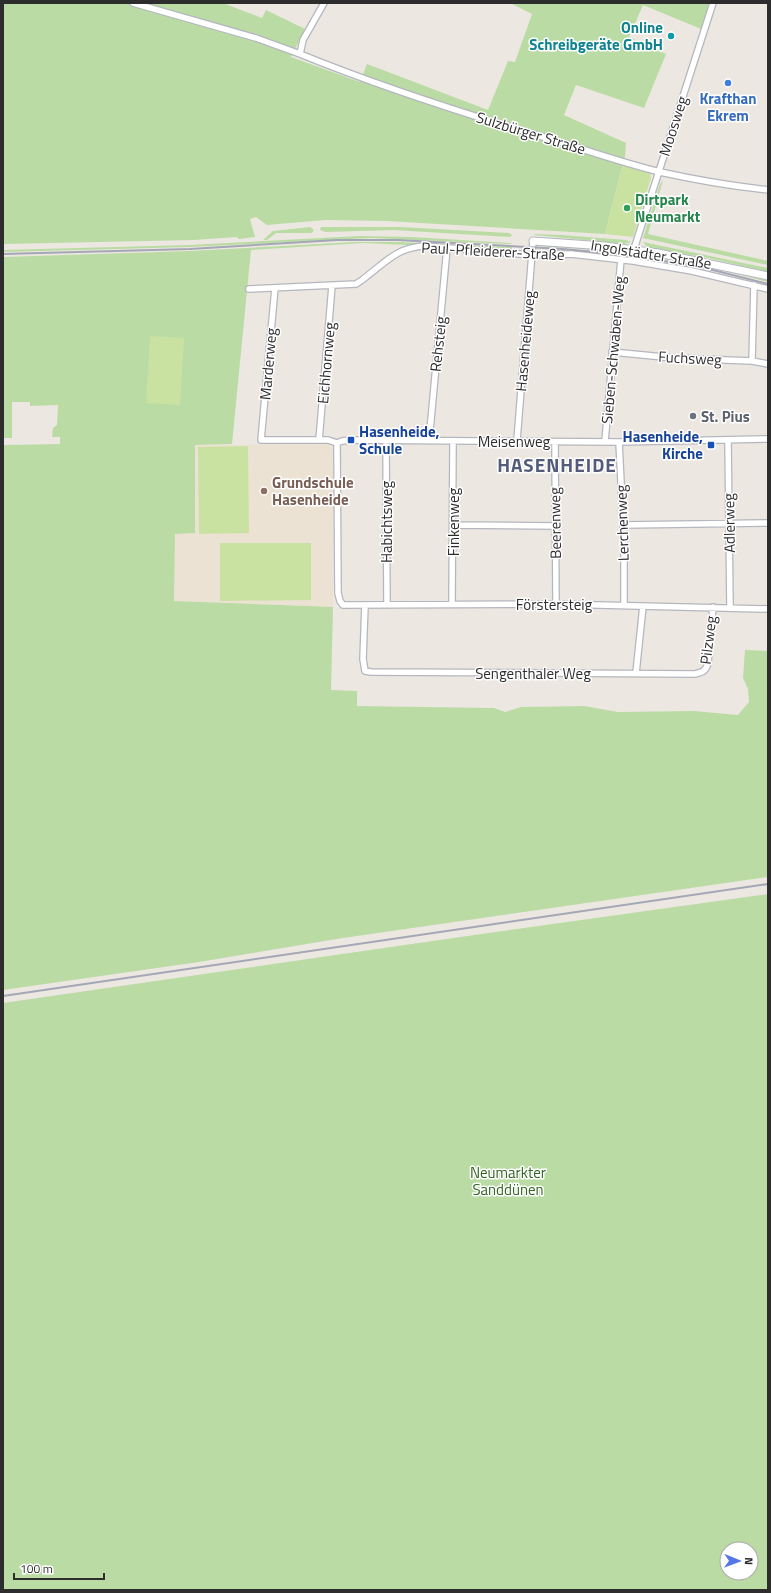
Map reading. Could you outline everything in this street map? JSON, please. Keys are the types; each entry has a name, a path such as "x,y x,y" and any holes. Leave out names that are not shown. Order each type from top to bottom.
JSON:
{"street":[{"name":"Sulzbürger Straße","path":"133,3 256,38 357,77 509,127 659,171 712,182 768,190"},
{"path":"300,54 303,40 324,3"},
{"name":"Moosweg","path":"634,249 713,3"},
{"name":"Ingolstädter Straße","path":"532,241 590,244 634,249 698,260 768,276"},
{"name":"Hasenheideweg","path":"517,440 532,241"},
{"name":"Paul-Pfleiderer-Straße","path":"249,289 352,284 359,282 394,255 405,249 420,246 531,255 571,254 621,259 667,266 768,289"},
{"name":"Rehsteig","path":"429,441 447,248"},
{"name":"Sieben-Schwaben-Weg","path":"605,441 621,259"},
{"path":"752,361 754,285"},
{"name":"Eichhornweg","path":"319,440 332,286"},
{"name":"Marderweg","path":"261,440 275,288"},
{"name":"Fuchsweg","path":"612,352 681,358 752,361 768,364"},
{"name":"Meisenweg","path":"261,440 331,440 337,443 342,441 386,440 619,442 768,439"},
{"name":"Habichtsweg","path":"386,440 387,604"},
{"name":"Adlerweg","path":"728,440 730,607"},
{"name":"Finkenweg","path":"452,604 453,441"},
{"name":"Beerenweg","path":"555,442 556,604"},
{"name":"Lerchenweg","path":"619,442 623,525 624,605"},
{"name":"Förstersteig","path":"337,443 338,596 341,603 346,605 556,604 768,609"},
{"path":"623,525 768,523"},
{"path":"452,525 555,526"},
{"name":"Sengenthaler Weg","path":"365,605 363,659 364,669 366,672 695,674 703,672"},
{"path":"636,673 643,606"},
{"name":"Pilzweg","path":"703,672 708,663 712,607"}],"shaded area":[{"name":"Grundschule Hasenheide","path":"327,444 331,446 333,450 333,607 174,601 175,533 195,532 195,445"}],"green space":[{"path":"3,3 223,3 262,18 266,10 305,29 291,57 360,82 367,64 488,110 508,61 515,62 532,14 510,3 709,3 701,29 643,5 629,37 666,54 644,108 576,85 564,115 626,143 625,156 605,234 387,221 326,220 267,225 256,217 250,219 255,237 239,239 237,237 194,240 3,244"},
{"name":"Dirtpark Neumarkt","path":"623,164 647,171 650,173 651,178 633,237 605,234"},
{"path":"663,180 648,234 768,261 768,265 643,238 660,184"},
{"path":"310,227 314,230 312,233 276,233 267,240 263,240 273,231"},
{"path":"321,227 400,227 509,233 512,235 510,237 393,230 325,232 320,230"},
{"path":"534,235 626,240 631,242 624,244"},
{"path":"360,236 412,237 512,244 371,238 190,247 3,252 3,250 190,245"},
{"path":"355,242 399,242 512,247 512,249 428,244 407,245 364,243 251,250 232,444 195,445 195,533 175,534 174,601 333,607 331,690 357,691 357,706 494,708 505,712 521,707 584,706 618,712 694,711 738,715 749,702 748,689 743,678 745,650 768,651 768,877 343,938 199,962 3,990 3,257 190,251","holes":["12,402 30,402 30,406 58,405 57,425 53,428 52,437 60,437 60,444 4,445 4,438 12,438"]},
{"path":"643,242 768,268 768,272 708,258 655,249 647,247"},
{"path":"544,244 629,252 685,260 740,272 768,280 768,282 683,262 597,250 539,246"},
{"path":"150,336 184,338 180,405 146,403"},
{"path":"248,446 249,533 199,534 198,447"},
{"path":"220,543 311,543 311,600 220,601"},
{"name":"Neumarkter Sanddünen","path":"768,894 768,1590 3,1590 3,1003"}],"railway":[{"path":"3,254 190,249 337,240 398,240 563,249 617,254 697,266 768,284"},
{"path":"3,996 768,884"}],"place":[{"name":"Online Schreibgeräte GmbH","path":"671,36"},
{"name":"Krafthan Ekrem","path":"728,83"},
{"name":"Dirtpark Neumarkt","path":"627,208"},
{"name":"St. Pius","path":"693,416"},
{"name":"Hasenheide, Schule","path":"351,440"},
{"name":"Hasenheide, Kirche","path":"711,445"},
{"name":"Grundschule Hasenheide","path":"264,491"}],"district":[{"name":"HASENHEIDE","path":"557,464"}]}
